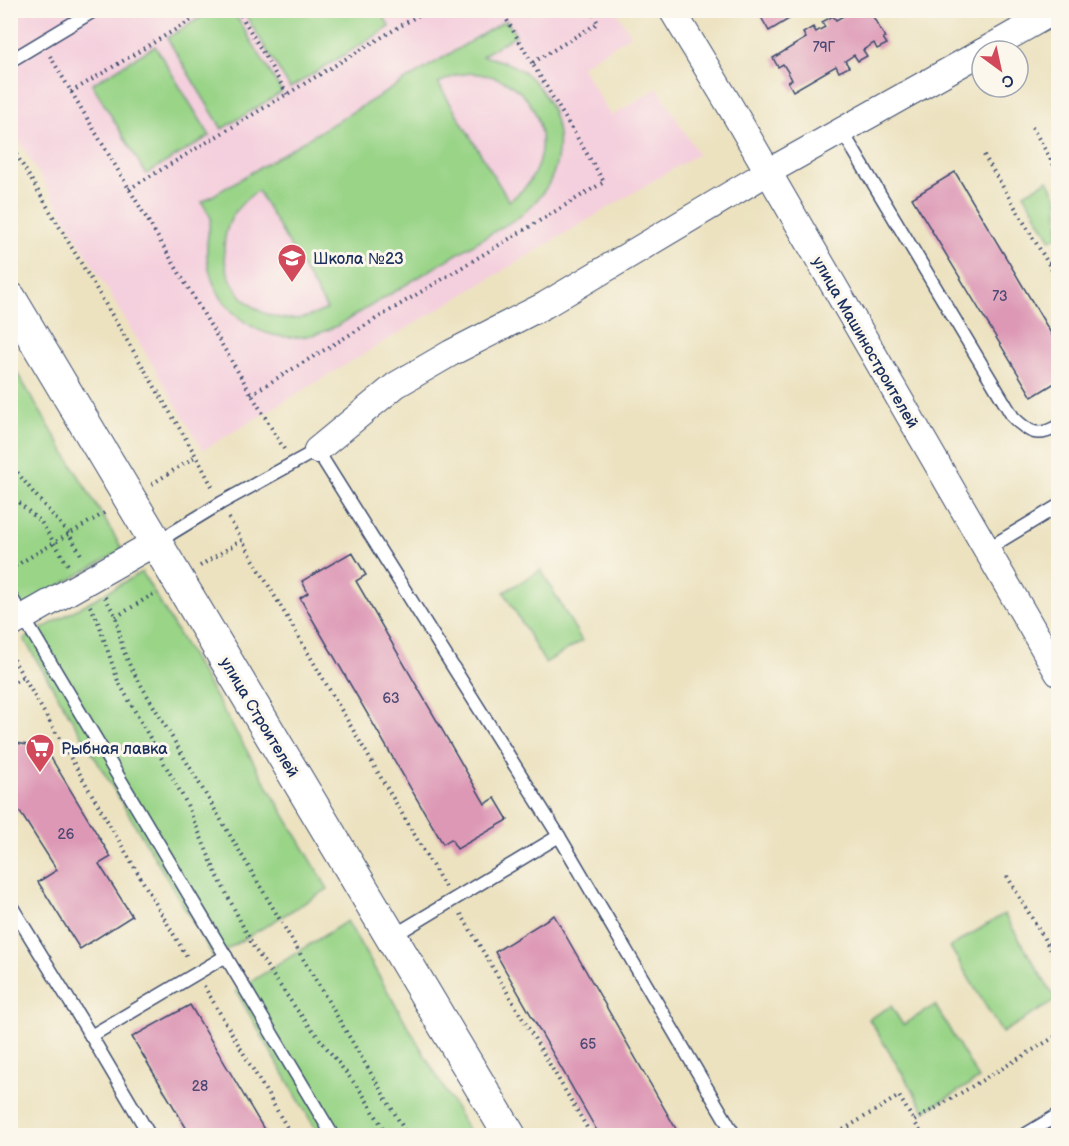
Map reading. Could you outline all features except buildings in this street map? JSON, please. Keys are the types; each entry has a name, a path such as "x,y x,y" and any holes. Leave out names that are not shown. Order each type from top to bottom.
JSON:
{"street":[{"name":"улица Машиностроителей","path":"672,10 1059,674"},
{"path":"1006,39 1056,10"},
{"path":"317,450 396,385 451,352 545,305 768,172 970,59"},
{"name":"улица Строителей","path":"10,298 510,1136"},
{"path":"17,621 156,542"}],"lane":[{"path":"10,61 95,10"},
{"path":"842,131 1013,417 1025,430 1040,433 1059,426"},
{"path":"156,542 317,450 559,836 735,1136"},
{"path":"987,549 1059,506"},
{"path":"10,595 17,621 226,956 333,1136"},
{"path":"392,936 559,836"},
{"path":"10,904 150,1136"},
{"path":"91,1036 226,956"},
{"path":"1023,1136 1059,1115"}],"path":[{"path":"71,92 208,10"},
{"path":"238,10 287,94"},
{"path":"129,189 426,10"},
{"path":"251,394 604,182 501,10"},
{"path":"532,63 598,23 591,10"},
{"path":"42,42 292,464"},
{"path":"1032,127 1059,172"},
{"path":"10,144 196,456 242,540 592,1136"},
{"path":"984,155 1059,280"},
{"path":"1049,264 1059,258"},
{"path":"152,484 196,456"},
{"path":"10,463 69,534 88,579 97,620 118,681 186,802 216,873 254,948 290,1001 362,1093 388,1136"},
{"path":"10,495 41,522 68,565 88,579 116,617 123,650 131,668 408,1136"},
{"path":"10,569 106,512"},
{"path":"200,566 242,540"},
{"path":"116,617 156,592"},
{"path":"10,654 292,1136"},
{"path":"10,684 23,676"},
{"path":"1007,876 1059,962"},
{"path":"1050,947 1059,941"},
{"path":"914,1121 1059,1035"},
{"path":"833,1136 899,1096 923,1136"}],"shaded area":[{"name":"Школа №23","path":"10,11 616,11 631,35 581,66 611,116 658,88 698,154 203,450 11,127"}],"green space":[{"path":"213,10 233,11 282,92 222,129 167,38"},
{"path":"243,11 380,11 390,27 290,88"},
{"path":"506,20 516,35 482,56 499,60 525,73 547,99 558,130 556,164 551,179 542,194 519,217 337,326 307,336 287,337 259,330 235,314 226,303 212,278 208,264 207,247 211,218 202,202","holes":["472,73 498,78 512,86 523,95 537,118 541,144 536,170 525,188 509,201 438,83 457,75","258,191 327,309 298,319 270,316 255,308 242,297 233,283 226,268 224,251 226,234 237,209"]},
{"path":"155,46 210,136 146,174 92,84"},
{"path":"1048,180 1058,199 1058,236 1051,240 1024,194"},
{"path":"10,361 123,550 10,614"},
{"path":"541,570 582,641 545,663 504,592"},
{"path":"142,572 328,889 214,957 24,639"},
{"path":"1004,914 1056,1000 1002,1033 950,947"},
{"path":"347,921 471,1135 319,1135 236,991"},
{"path":"935,1005 979,1079 925,1111 869,1019 891,1006 903,1025"}],"place":[{"name":"Школа №23","path":"292,284"},
{"name":"Рыбная лавка","path":"40,774"}]}
